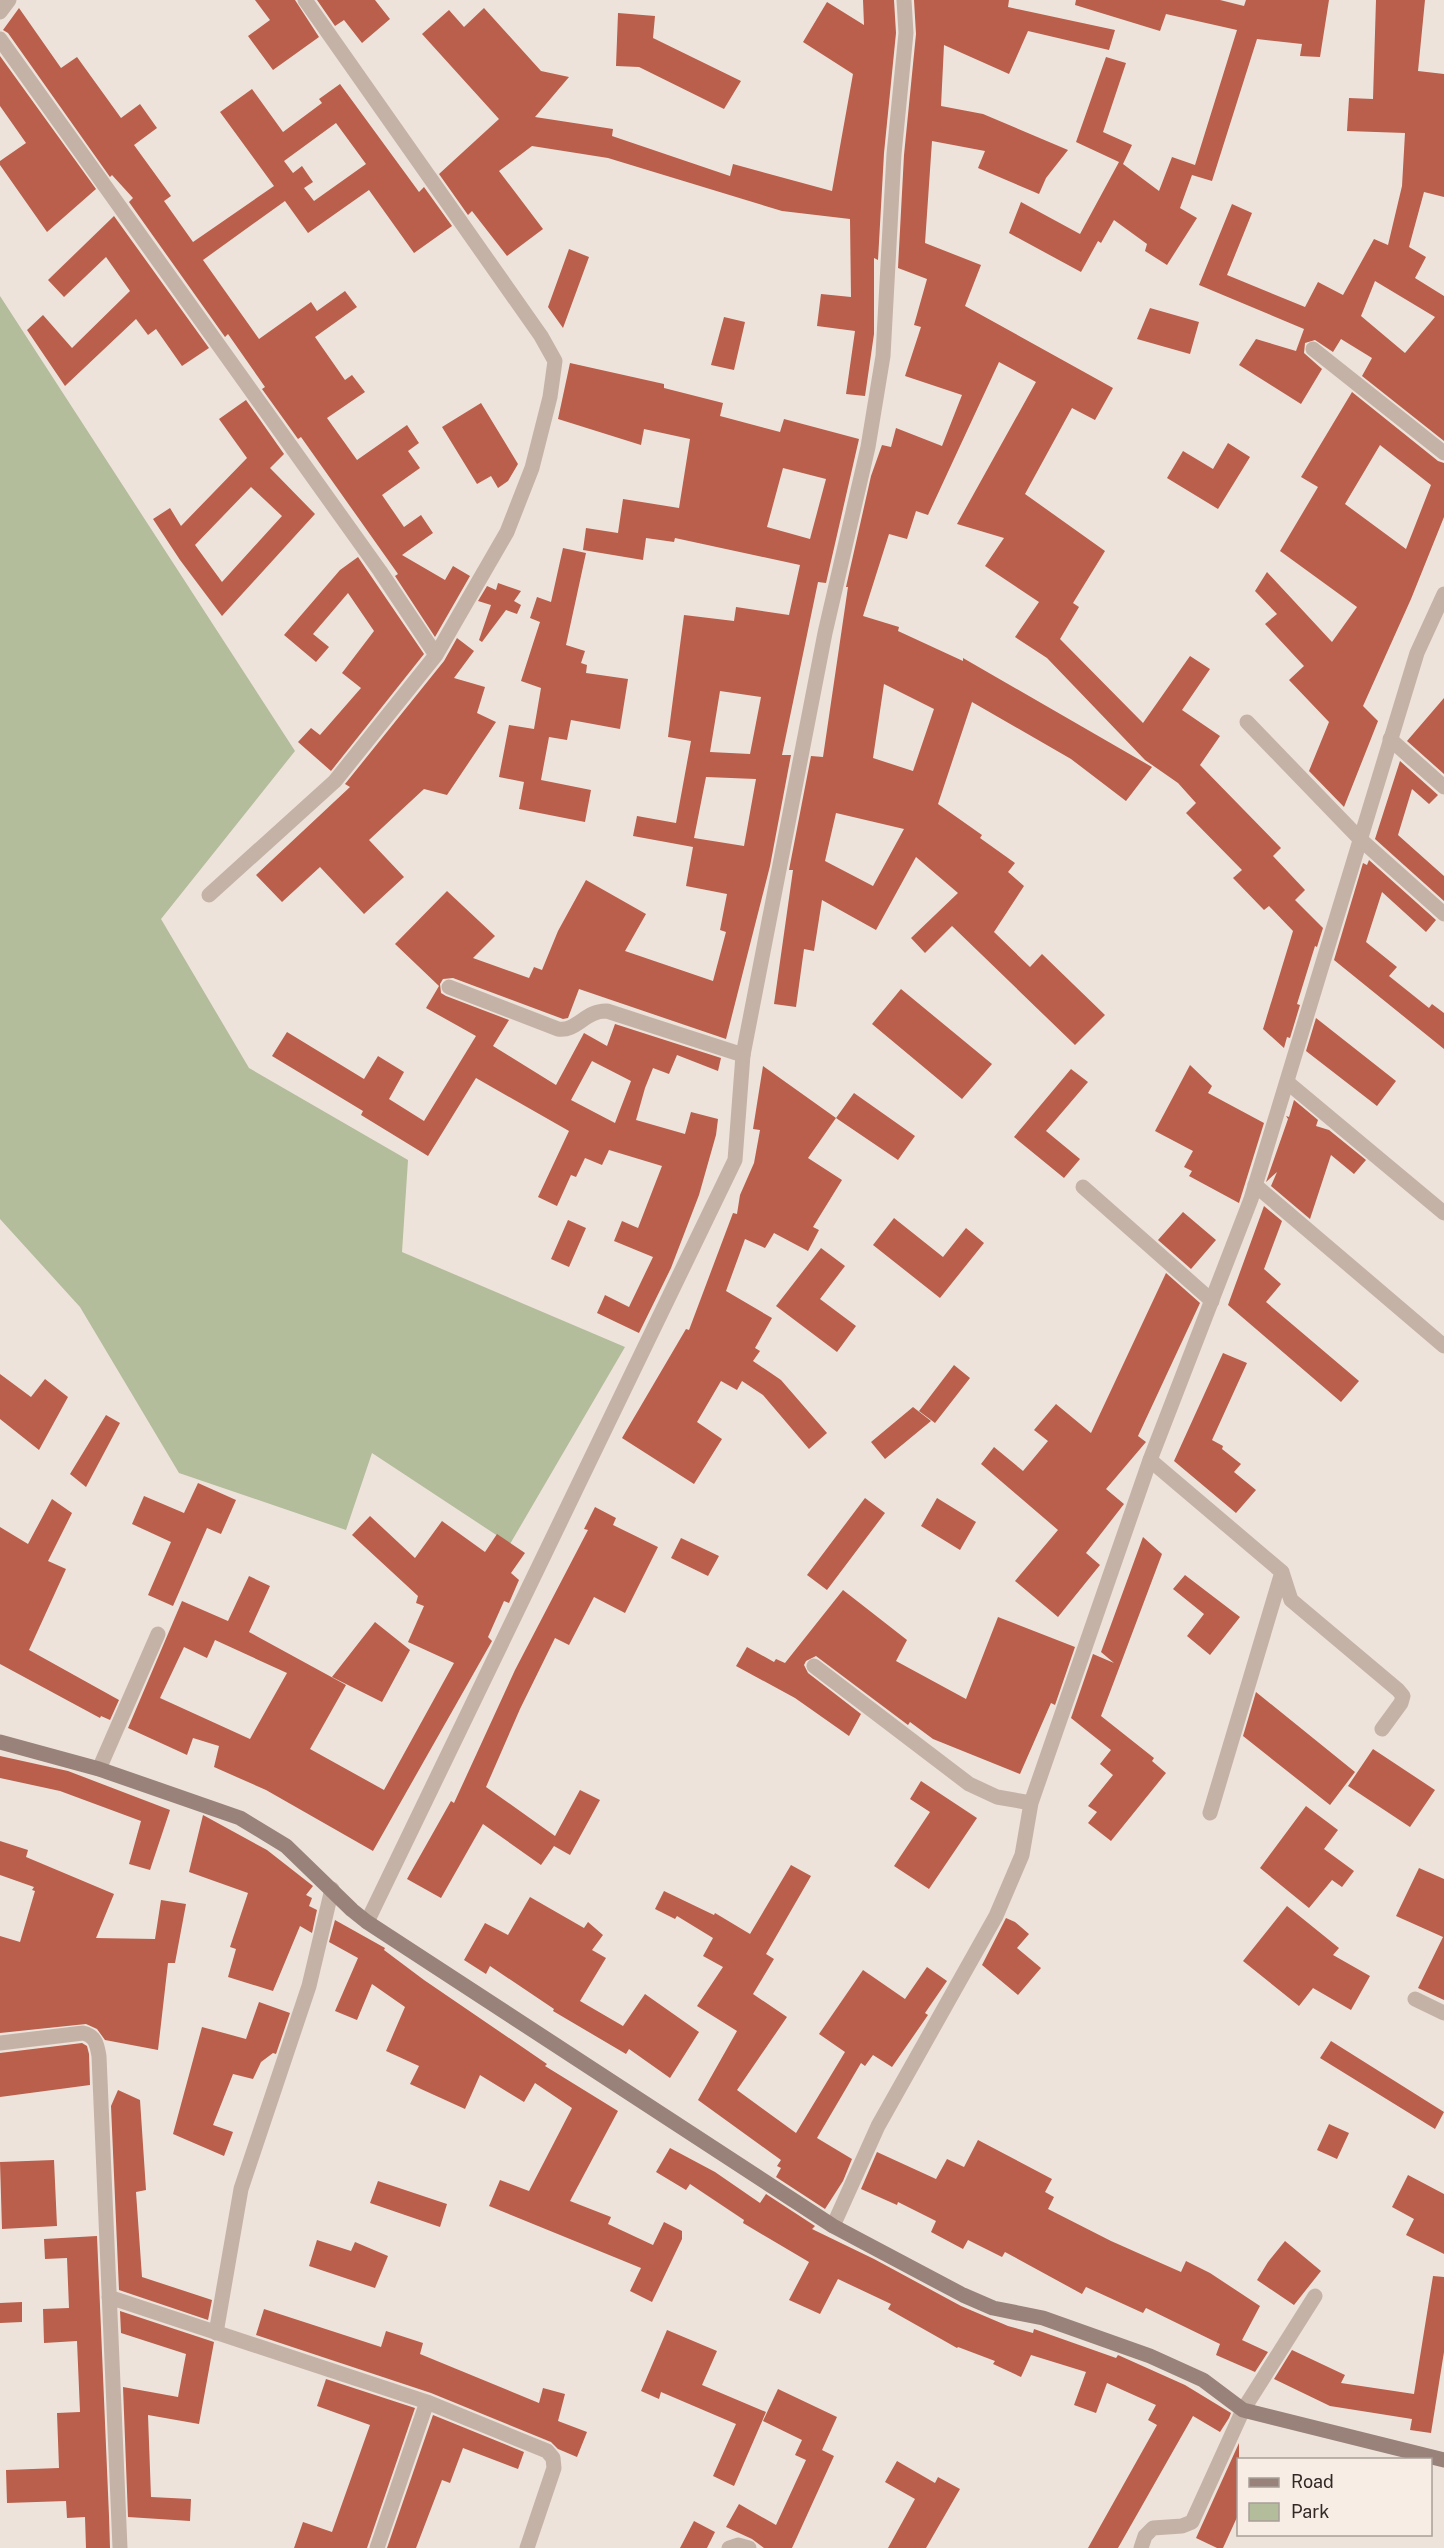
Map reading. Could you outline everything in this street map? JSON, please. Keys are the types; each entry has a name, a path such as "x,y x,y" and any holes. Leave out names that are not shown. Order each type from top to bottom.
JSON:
{"street":[{"path":"0,12 9,0"},
{"path":"209,895 335,781 436,655 507,532 532,468 550,397 555,361 541,336 305,0"},
{"path":"367,1922 735,1160 743,1055 825,633 868,447 881,368 894,154 906,33 904,0"},
{"path":"0,39 380,572 436,655"},
{"path":"1313,349 1444,453"},
{"path":"833,2226 878,2126 996,1916 1022,1855 1031,1803 1150,1460 1256,1185 1417,653 1444,594"},
{"path":"1248,722 1360,839 1444,914"},
{"path":"1390,739 1444,787"},
{"path":"449,987 558,1029 568,1029 595,1011 608,1011 743,1055"},
{"path":"1287,1082 1444,1213"},
{"path":"1256,1185 1444,1346"},
{"path":"1083,1187 1212,1300"},
{"path":"1150,1460 1282,1572 1291,1600 1398,1690 1403,1696 1401,1703 1382,1729"},
{"path":"1210,1813 1282,1572"},
{"path":"99,1769 158,1634"},
{"path":"814,1666 969,1784 997,1797 1031,1803"},
{"path":"0,1742 99,1769 240,1818 286,1846 367,1922 833,2226 963,2295 993,2308 1043,2318 1150,2356 1203,2380 1243,2410 1444,2460"},
{"path":"216,2332 241,2189 309,1986 332,1889"},
{"path":"1416,2000 1444,2013"},
{"path":"0,2043 83,2033 91,2035 96,2041 120,2548"},
{"path":"1141,2548 1146,2536 1153,2528 1182,2526 1191,2522 1243,2410 1315,2296"},
{"path":"109,2297 427,2402 547,2451 554,2458 554,2468 527,2548"},
{"path":"377,2548 427,2402"},
{"path":"729,2548 738,2545 749,2548"}],"green space":[{"path":"0,296 295,751 161,919 249,1068 408,1160 402,1252 625,1347 510,1544 372,1453 346,1530 179,1473 80,1307 0,1219"}],"building":[{"path":"255,0 295,0 319,37 273,70 248,36 270,20"},
{"path":"317,0 375,0 390,19 362,43 344,20 335,26"},
{"path":"863,0 894,0 896,33 884,153 878,260 874,258 874,334 865,396 846,394 855,331 817,326 821,294 851,297 850,219 782,211 608,158 532,146 499,171 543,229 507,256 472,211 468,215 439,174 499,119 422,34 449,10 464,27 484,8 541,71 569,77 535,117 613,129 612,136 730,176 733,164 832,191 853,74 803,42 827,2 864,25"},
{"path":"914,0 1009,0 1008,7 1115,30 1109,50 1028,31 1009,74 944,45 941,106 983,114 1068,150 1046,178 1039,194 978,168 985,151 932,141 925,243 981,265 965,306 1113,388 1095,420 1072,408 1025,494 1105,551 1073,603 1079,607 1060,639 1143,723 1190,656 1210,669 1182,710 1220,736 1200,765 1281,848 1273,856 1305,890 1295,900 1323,928 1297,1004 1300,1005 1290,1038 1287,1037 1284,1048 1263,1029 1293,931 1269,906 1264,910 1233,878 1242,870 1186,813 1196,803 1178,783 1145,760 1047,658 1015,637 1039,602 985,566 1004,538 957,524 1036,382 999,362 928,515 916,511 907,539 889,534 863,616 899,627 898,631 963,661 963,658 1152,767 1126,801 1071,759 972,702 938,804 982,835 980,838 1015,863 1008,872 1024,886 994,932 1030,967 1042,954 1105,1015 1075,1045 952,926 925,953 911,938 958,893 916,857 876,930 822,900 814,951 804,949 796,1007 774,1004 793,870 789,870 811,756 823,757 848,587 846,587 871,476 882,445 891,447 896,428 942,446 962,395 905,376 921,327 914,325 927,279 898,268 904,155 916,34","holes":["884,684 934,709 913,771 873,758","836,813 904,829 873,886 825,861"]},
{"path":"1076,0 1220,0 1244,6 1246,0 1329,0 1320,57 1300,56 1302,44 1257,39 1212,181 1192,175 1180,208 1197,218 1167,265 1145,251 1147,244 1114,220 1101,243 1098,241 1081,272 1009,233 1021,202 1080,234 1119,162 1076,142 1106,57 1126,63 1103,132 1132,145 1123,164 1159,191 1172,157 1195,165 1237,30 1166,14 1160,31 1075,5"},
{"path":"1376,0 1425,0 1418,71 1444,74 1444,197 1424,192 1409,247 1426,257 1415,278 1444,296 1444,441 1362,376 1372,358 1341,339 1333,352 1315,340 1305,343 1304,353 1322,369 1301,404 1239,365 1256,339 1296,351 1304,329 1199,285 1232,204 1252,213 1227,275 1305,307 1318,282 1343,295 1374,239 1388,245 1402,186 1405,133 1347,131 1349,98 1373,99","holes":["1375,281 1435,317 1405,353 1361,316"]},
{"path":"19,8 61,68 77,57 121,118 140,104 157,128 134,145 171,196 164,201 193,242 274,186 220,112 252,89 283,132 322,103 319,99 340,84 419,192 424,187 452,226 414,253 369,190 308,233 285,201 203,260 259,339 311,302 317,311 345,291 357,307 315,337 345,380 352,375 365,392 327,418 357,460 407,425 419,443 408,451 420,468 382,495 404,527 421,515 433,533 402,555 445,580 453,566 470,576 435,637 395,576 398,574 301,437 298,439 262,389 265,387 228,334 225,337 129,202 133,198 112,175 110,177 8,33 3,30","holes":["336,123 366,164 314,201 304,188 313,182 302,166 293,173 284,161"]},
{"path":"618,13 655,16 653,38 741,81 724,109 639,67 616,66"},
{"path":"0,56 96,189 47,232 0,165 0,161 26,143 0,106"},
{"path":"114,216 209,348 182,366 156,329 148,335 136,319 65,386 27,330 43,315 72,348 130,291 106,257 64,297 48,280"},
{"path":"569,249 589,257 563,328 548,307"},
{"path":"1150,308 1199,322 1190,354 1137,339"},
{"path":"724,317 745,322 734,370 711,365"},
{"path":"570,363 664,384 664,388 723,403 720,416 780,432 784,419 859,439 826,583 818,582 782,755 791,755 770,866 726,1039 579,989 568,1018 563,1019 453,978 443,979 440,984 441,993 446,996 509,1020 493,1046 556,1085 584,1033 607,1046 615,1024 721,1058 718,1071 677,1055 669,1074 653,1068 645,1088 636,1120 685,1134 691,1112 718,1119 716,1135 699,1195 671,1268 639,1333 597,1313 605,1295 629,1307 653,1257 614,1241 622,1221 638,1228 662,1166 609,1150 602,1165 585,1158 576,1177 571,1175 557,1206 538,1197 569,1131 476,1078 428,1156 361,1115 363,1111 272,1056 287,1032 364,1079 378,1056 404,1072 389,1099 424,1121 476,1036 426,1008 439,986 395,944 447,891 495,936 473,958 529,978 534,967 542,970 558,931 586,880 646,914 625,951 713,981 726,932 720,930 727,894 686,886 693,847 633,836 637,816 676,823 691,741 668,737 684,615 734,621 736,607 789,615 800,565 675,538 674,542 646,538 643,560 583,550 586,528 618,533 623,499 679,508 690,439 644,429 641,445 558,419","holes":["783,468 826,479 810,539 767,527","720,691 761,697 750,754 710,752","706,777 756,779 744,846 694,838","592,1061 631,1081 615,1123 571,1100"]},
{"path":"1352,392 1438,461 1444,463 1444,517 1411,599 1363,706 1378,721 1344,807 1309,771 1329,722 1289,680 1304,666 1265,624 1277,614 1255,591 1267,572 1332,642 1357,607 1280,551 1318,487 1301,477","holes":["1380,445 1431,485 1406,549 1345,504"]},
{"path":"246,400 284,454 270,468 315,514 222,616 153,519 170,508 181,526 247,458 219,419","holes":["251,487 282,516 222,582 195,545"]},
{"path":"481,403 518,464 508,481 498,488 491,476 477,484 442,427"},
{"path":"1228,443 1250,457 1218,509 1167,478 1183,451 1213,469"},
{"path":"563,548 586,553 566,645 585,651 581,663 587,665 586,673 628,679 620,729 571,720 567,740 549,737 541,780 591,790 585,822 519,809 524,782 499,777 509,725 534,729 541,688 521,681 540,622 530,618 537,597 551,602"},
{"path":"358,557 424,654 331,771 298,742 311,728 320,735 361,688 342,673 374,631 348,593 313,634 329,647 316,662 284,635 340,570"},
{"path":"498,583 521,591 514,601 521,605 517,614 506,610 482,642 479,640 491,605 478,601 487,586 496,590"},
{"path":"457,638 474,651 454,678 485,687 477,713 496,722 447,795 424,789 369,840 404,877 364,914 320,867 282,902 256,875 350,787 345,784 444,661"},
{"path":"1444,698 1444,774 1407,741"},
{"path":"1400,761 1438,795 1429,804 1412,789 1398,835 1444,876 1444,901 1375,839"},
{"path":"1369,860 1436,920 1426,932 1382,892 1366,942 1397,967 1389,976 1429,1008 1432,1004 1444,1013 1444,1049 1334,960 1363,863 1367,865"},
{"path":"901,989 992,1064 962,1099 872,1024"},
{"path":"1316,1018 1396,1081 1377,1106 1306,1051"},
{"path":"1190,1065 1212,1086 1208,1093 1264,1123 1239,1203 1189,1176 1192,1171 1184,1167 1193,1151 1155,1131"},
{"path":"763,1066 836,1118 808,1158 842,1180 813,1227 819,1230 808,1251 774,1233 765,1248 745,1239 726,1291 772,1318 755,1348 760,1351 753,1361 781,1380 827,1433 809,1449 763,1395 742,1381 737,1390 721,1381 697,1422 722,1439 694,1484 622,1438 686,1329 689,1330 733,1213 737,1214 740,1195 754,1163 760,1130 753,1129"},
{"path":"1071,1069 1088,1082 1046,1131 1080,1159 1064,1178 1014,1137"},
{"path":"854,1093 915,1136 898,1160 836,1118"},
{"path":"1294,1100 1318,1120 1316,1126 1329,1130 1366,1160 1354,1174 1331,1155 1310,1219 1271,1186 1277,1172 1266,1182 1288,1119 1286,1116 1289,1117"},
{"path":"1264,1206 1282,1221 1264,1269 1281,1284 1266,1302 1359,1381 1341,1402 1228,1305"},
{"path":"1183,1212 1216,1240 1191,1269 1158,1240"},
{"path":"894,1218 943,1257 966,1228 984,1243 940,1298 873,1245"},
{"path":"568,1220 586,1228 569,1267 551,1259"},
{"path":"821,1248 845,1266 820,1299 856,1326 837,1352 776,1306"},
{"path":"1166,1273 1200,1303 1138,1436 1146,1442 1106,1489 1124,1504 1086,1553 1100,1565 1058,1617 1015,1581 1058,1530 981,1464 994,1447 1023,1471 1048,1441 1034,1430 1056,1404 1091,1433"},
{"path":"1223,1353 1247,1363 1212,1440 1223,1446 1222,1449 1241,1464 1234,1472 1256,1490 1236,1513 1174,1461"},
{"path":"954,1365 970,1378 935,1423 919,1411"},
{"path":"0,1374 31,1397 45,1379 68,1397 39,1450 0,1419"},
{"path":"913,1407 931,1421 885,1459 871,1442"},
{"path":"106,1415 120,1423 86,1487 70,1474"},
{"path":"198,1483 236,1500 221,1534 207,1528 173,1606 148,1595 171,1542 132,1524 144,1496 184,1513"},
{"path":"865,1498 885,1513 827,1590 807,1575"},
{"path":"937,1498 976,1522 960,1550 921,1526"},
{"path":"52,1499 72,1513 48,1561 66,1569 29,1650 119,1700 110,1720 101,1716 100,1718 0,1664 0,1527 28,1544"},
{"path":"595,1507 616,1518 613,1525 658,1547 625,1613 594,1597 569,1645 555,1638 520,1709 486,1787 555,1836 580,1790 600,1800 570,1855 554,1846 541,1865 483,1824 441,1898 407,1879 451,1801 454,1803 515,1670 588,1530 584,1529"},
{"path":"370,1516 415,1558 442,1521 485,1552 497,1534 525,1553 511,1573 519,1580 509,1603 504,1601 488,1637 492,1641 373,1851 266,1790 214,1767 219,1746 193,1738 187,1755 128,1728 182,1601 228,1621 249,1576 270,1586 249,1632 346,1685 310,1749 384,1790 454,1663 408,1642 424,1606 416,1603 418,1596 352,1535","holes":["215,1640 287,1673 250,1739 160,1698 184,1647 207,1658"]},
{"path":"1143,1537 1162,1554 1101,1716 1154,1758 1152,1761 1166,1773 1111,1841 1088,1823 1097,1812 1088,1806 1113,1775 1100,1764 1111,1750 1071,1718 1093,1654 1114,1663 1101,1652"},
{"path":"681,1538 719,1556 708,1576 671,1558"},
{"path":"1185,1575 1240,1617 1210,1655 1187,1636 1204,1614 1173,1589"},
{"path":"843,1590 907,1640 896,1661 966,1699 998,1617 1075,1647 1055,1705 1051,1703 1020,1774 933,1739 910,1722 908,1725 816,1656 806,1661 804,1665 808,1673 861,1714 849,1736 795,1698 736,1666 747,1647 774,1662 776,1659 785,1663"},
{"path":"375,1622 410,1650 382,1702 332,1677"},
{"path":"1256,1692 1355,1772 1330,1805 1243,1736"},
{"path":"1373,1749 1435,1790 1410,1827 1348,1786"},
{"path":"0,1756 68,1771 170,1810 150,1870 129,1864 141,1821 60,1791 0,1778"},
{"path":"921,1781 977,1818 929,1889 894,1866 930,1812 910,1799"},
{"path":"1306,1806 1338,1830 1324,1849 1354,1871 1342,1887 1332,1880 1309,1908 1260,1868"},
{"path":"203,1815 267,1850 313,1886 306,1895 312,1898 309,1906 317,1910 312,1933 300,1926 273,1991 228,1977 236,1949 230,1947 248,1893 189,1872"},
{"path":"0,1841 28,1850 26,1857 114,1894 96,1938 155,1939 161,1900 186,1904 175,1963 168,1963 158,2050 105,2040 97,2029 86,2024 0,2033 0,1936 20,1942 35,1891 32,1890 34,1887 0,1875"},
{"path":"791,1865 811,1876 766,1954 774,1959 753,1994 787,2017 737,2090 796,2133 845,2052 819,2034 863,1970 905,1999 927,1967 947,1981 925,2013 928,2015 892,2067 873,2055 865,2066 861,2063 817,2138 852,2159 843,2181 825,2209 776,2177 781,2168 777,2166 781,2160 698,2100 737,2031 697,2006 723,1967 703,1956 713,1938 677,1916 675,1919 655,1909 664,1891 714,1915 715,1913 750,1934"},
{"path":"1419,1868 1444,1879 1444,2000 1418,1988 1443,1937 1396,1916"},
{"path":"530,1897 584,1928 588,1922 603,1935 592,1950 606,1958 580,2001 623,2026 645,1994 699,2032 670,2078 629,2049 626,2054 553,2011 554,2009 490,1966 486,1974 464,1960 485,1923 508,1935"},
{"path":"1287,1906 1339,1948 1333,1955 1370,1976 1351,2010 1313,1988 1299,2006 1243,1961"},
{"path":"1006,1918 1015,1922 1029,1934 1017,1948 1041,1968 1018,1995 982,1965"},
{"path":"335,1920 385,1948 384,1950 424,1980 547,2064 545,2066 618,2111 570,2201 611,2217 608,2224 653,2245 664,2222 682,2231 682,2239 652,2302 630,2291 641,2268 489,2206 500,2180 529,2191 572,2108 535,2083 524,2102 480,2075 465,2109 410,2084 419,2066 386,2051 405,2007 372,1984 357,2020 335,2011 358,1958 329,1942"},
{"path":"259,2002 290,2013 276,2054 273,2053 261,2062 253,2079 233,2074 213,2125 233,2132 224,2156 173,2134 202,2027 246,2039"},
{"path":"1331,2041 1444,2112 1435,2129 1320,2058"},
{"path":"82,2043 87,2046 89,2054 90,2085 0,2097 0,2053"},
{"path":"118,2090 140,2100 146,2190 136,2192 142,2277 212,2300 208,2320 119,2290 111,2106"},
{"path":"1329,2124 1349,2133 1337,2159 1317,2150"},
{"path":"978,2140 1052,2179 1045,2192 1054,2197 1048,2209 1111,2241 1181,2272 1186,2261 1210,2273 1260,2306 1242,2340 1268,2352 1255,2372 1216,2355 1220,2344 1146,2308 1143,2313 1086,2287 1082,2294 1005,2252 1002,2257 968,2240 963,2249 931,2232 936,2221 898,2202 897,2205 861,2189 877,2152 936,2179 947,2159 964,2167"},
{"path":"670,2148 715,2172 760,2203 766,2194 815,2226 812,2229 874,2259 961,2306 1008,2326 1033,2333 1034,2329 1116,2358 1118,2355 1185,2385 1231,2413 1229,2418 1220,2432 1193,2416 1118,2548 1088,2548 1157,2425 1148,2420 1156,2405 1107,2383 1096,2413 1074,2405 1086,2372 1031,2355 1021,2377 993,2364 995,2361 957,2348 888,2309 891,2304 838,2279 820,2314 789,2300 809,2262 743,2223 744,2220 690,2184 686,2190 656,2172"},
{"path":"54,2160 57,2226 2,2229 0,2162"},
{"path":"1408,2175 1444,2194 1444,2254 1406,2235 1414,2219 1392,2207"},
{"path":"378,2181 447,2204 440,2227 370,2203"},
{"path":"97,2236 110,2548 86,2548 85,2517 67,2518 66,2501 7,2503 6,2470 59,2468 57,2413 80,2412 77,2341 44,2343 43,2309 69,2308 67,2258 45,2259 44,2239"},
{"path":"317,2240 351,2251 355,2242 388,2256 375,2288 309,2266"},
{"path":"1285,2241 1321,2271 1294,2305 1257,2280"},
{"path":"1433,2276 1444,2277 1444,2352 1431,2433 1410,2430 1412,2419 1330,2406 1274,2379 1292,2350 1345,2375 1341,2383 1414,2394"},
{"path":"22,2302 22,2322 0,2323 0,2303"},
{"path":"264,2309 381,2347 386,2331 423,2343 420,2354 539,2403 543,2388 565,2394 558,2421 587,2432 577,2457 558,2449 551,2442 431,2393 256,2335"},
{"path":"120,2311 214,2342 199,2424 148,2415 151,2497 191,2499 190,2521 128,2517 123,2387 178,2397 186,2354 121,2333"},
{"path":"667,2330 717,2351 702,2385 766,2412 734,2486 713,2476 736,2424 661,2392 659,2399 641,2391"},
{"path":"326,2379 415,2408 367,2548 294,2548 303,2522 332,2532 370,2425 317,2406"},
{"path":"778,2389 837,2417 822,2450 834,2456 792,2548 764,2548 752,2539 726,2527 739,2504 776,2525 806,2460 795,2455 802,2440 763,2421"},
{"path":"433,2415 524,2452 518,2469 463,2448 450,2483 442,2480 416,2548 387,2548"},
{"path":"1239,2443 1237,2517 1223,2548 1217,2548 1196,2538"},
{"path":"897,2461 935,2483 938,2477 960,2489 926,2548 888,2548 915,2499 885,2482"},
{"path":"694,2521 715,2532 707,2548 680,2548"}]}
